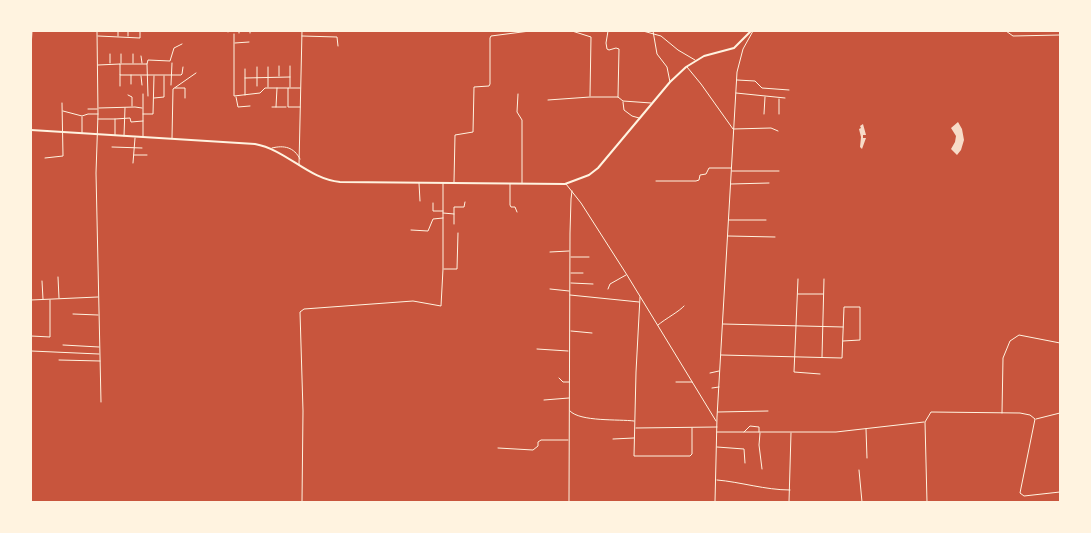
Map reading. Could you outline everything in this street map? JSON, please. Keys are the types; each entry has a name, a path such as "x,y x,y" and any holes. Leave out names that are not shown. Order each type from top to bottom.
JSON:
{"main road":[{"path":"31,130 255,144 271,148 328,181 565,184 589,175 598,168 670,82 686,67 695,60 709,54 734,48 752,31"}],"street":[{"path":"31,48 32,31"},
{"path":"97,31 98,119 96,173 101,402"},
{"path":"118,31 118,37"},
{"path":"128,31 128,37"},
{"path":"97,36 140,38 140,31"},
{"path":"299,165 302,31"},
{"path":"454,182 455,135 473,132 474,87 490,85 490,38 530,31"},
{"path":"572,31 590,36 591,38 590,97"},
{"path":"608,31 607,49 616,48 620,52 618,98"},
{"path":"643,31 661,36 678,50 695,60"},
{"path":"653,31 658,54 667,66 670,82"},
{"path":"715,502 717,423 736,80 740,57 752,31"},
{"path":"1006,31 1013,36 1060,35"},
{"path":"1026,35 1028,31"},
{"path":"234,34 234,94 238,107 250,106"},
{"path":"302,36 337,37 338,46"},
{"path":"234,44 249,42"},
{"path":"148,96 148,60 170,61 174,48 182,44"},
{"path":"110,54 110,64"},
{"path":"120,86 121,54"},
{"path":"133,54 133,64"},
{"path":"141,56 142,64"},
{"path":"171,85 172,63"},
{"path":"98,65 148,64"},
{"path":"279,66 279,77"},
{"path":"288,107 290,66"},
{"path":"120,75 182,75 183,67"},
{"path":"257,67 257,86"},
{"path":"268,67 268,88"},
{"path":"686,67 701,84 733,129"},
{"path":"245,69 245,96"},
{"path":"172,138 172,91 196,73"},
{"path":"131,75 131,84"},
{"path":"141,75 142,86"},
{"path":"142,114 153,114 154,75"},
{"path":"154,98 164,97 164,75"},
{"path":"245,78 290,77"},
{"path":"736,80 755,81 762,88 788,90"},
{"path":"175,88 185,88 185,98"},
{"path":"236,96 260,93 264,88 301,88"},
{"path":"276,107 277,88"},
{"path":"736,93 785,98"},
{"path":"128,94 132,97 132,107"},
{"path":"143,94 143,137"},
{"path":"518,94 518,112 522,120 522,183"},
{"path":"764,114 765,96"},
{"path":"548,100 590,97 618,98 623,101 652,104"},
{"path":"779,98 779,114"},
{"path":"623,101 624,110 632,116 640,118"},
{"path":"46,158 63,156 62,103"},
{"path":"272,107 301,107"},
{"path":"124,137 125,108"},
{"path":"88,109 142,108"},
{"path":"62,111 82,116 98,114"},
{"path":"82,116 82,134"},
{"path":"98,119 115,120 130,118 131,122 143,121"},
{"path":"115,120 115,136"},
{"path":"733,129 771,128 778,130"},
{"path":"134,163 135,137"},
{"path":"271,148 283,146 292,148 300,159"},
{"path":"112,147 142,148"},
{"path":"134,156 147,155"},
{"path":"656,181 698,181 700,175 705,174 709,168 732,168"},
{"path":"731,172 779,171"},
{"path":"302,502 303,411 300,312 304,309 386,302 413,301 442,306 444,269 443,182"},
{"path":"419,183 420,201"},
{"path":"510,183 510,205 515,207 517,212"},
{"path":"730,184 769,183"},
{"path":"565,184 572,191 640,296 717,423"},
{"path":"569,502 570,199 572,191"},
{"path":"454,224 454,207 464,207 465,202"},
{"path":"433,203 433,211 454,214"},
{"path":"411,230 428,231 433,219 443,218"},
{"path":"728,220 766,220"},
{"path":"444,269 457,270 458,233"},
{"path":"728,236 775,237"},
{"path":"550,252 570,251"},
{"path":"570,257 589,257"},
{"path":"570,273 583,273"},
{"path":"608,288 610,284 626,275"},
{"path":"58,277 59,299"},
{"path":"798,279 795,373 820,374"},
{"path":"822,358 824,279"},
{"path":"42,281 42,300"},
{"path":"570,282 593,284"},
{"path":"550,289 570,291"},
{"path":"798,294 824,294"},
{"path":"570,295 639,302"},
{"path":"640,296 635,457 690,456 692,454 692,428"},
{"path":"31,300 99,297"},
{"path":"31,336 50,337 50,299"},
{"path":"657,326 684,306"},
{"path":"721,355 843,358 845,306 860,307 860,340 844,341"},
{"path":"73,314 99,315"},
{"path":"723,324 844,327"},
{"path":"570,331 592,333"},
{"path":"1002,413 1002,358 1012,339 1019,335 1060,343"},
{"path":"64,346 100,347"},
{"path":"85,353 86,347"},
{"path":"536,349 569,351"},
{"path":"31,351 100,354"},
{"path":"59,360 100,361"},
{"path":"710,373 720,371"},
{"path":"559,378 562,382 570,382"},
{"path":"676,382 692,382"},
{"path":"712,388 719,387"},
{"path":"544,400 565,400 569,398"},
{"path":"570,410 574,415 584,418 635,421"},
{"path":"718,412 768,411"},
{"path":"927,502 925,422 932,412 1023,413 1035,419 1060,413"},
{"path":"1035,419 1020,492 1024,496 1060,492"},
{"path":"717,432 836,432 925,422"},
{"path":"744,432 745,429 751,426 758,426 762,469"},
{"path":"635,428 717,427"},
{"path":"866,428 867,458"},
{"path":"789,502 791,432"},
{"path":"612,439 635,438"},
{"path":"498,448 532,450 538,446 538,442 541,440 569,440"},
{"path":"716,446 744,449 745,463"},
{"path":"859,470 862,502"},
{"path":"716,480 744,483 762,488 790,490"}],"building":[{"path":"958,122 962,129 964,140 961,150 957,155 951,149 956,136 951,128"},
{"path":"863,124 866,135 863,135 863,138 866,138 862,149 860,147 861,137 859,129"}]}
